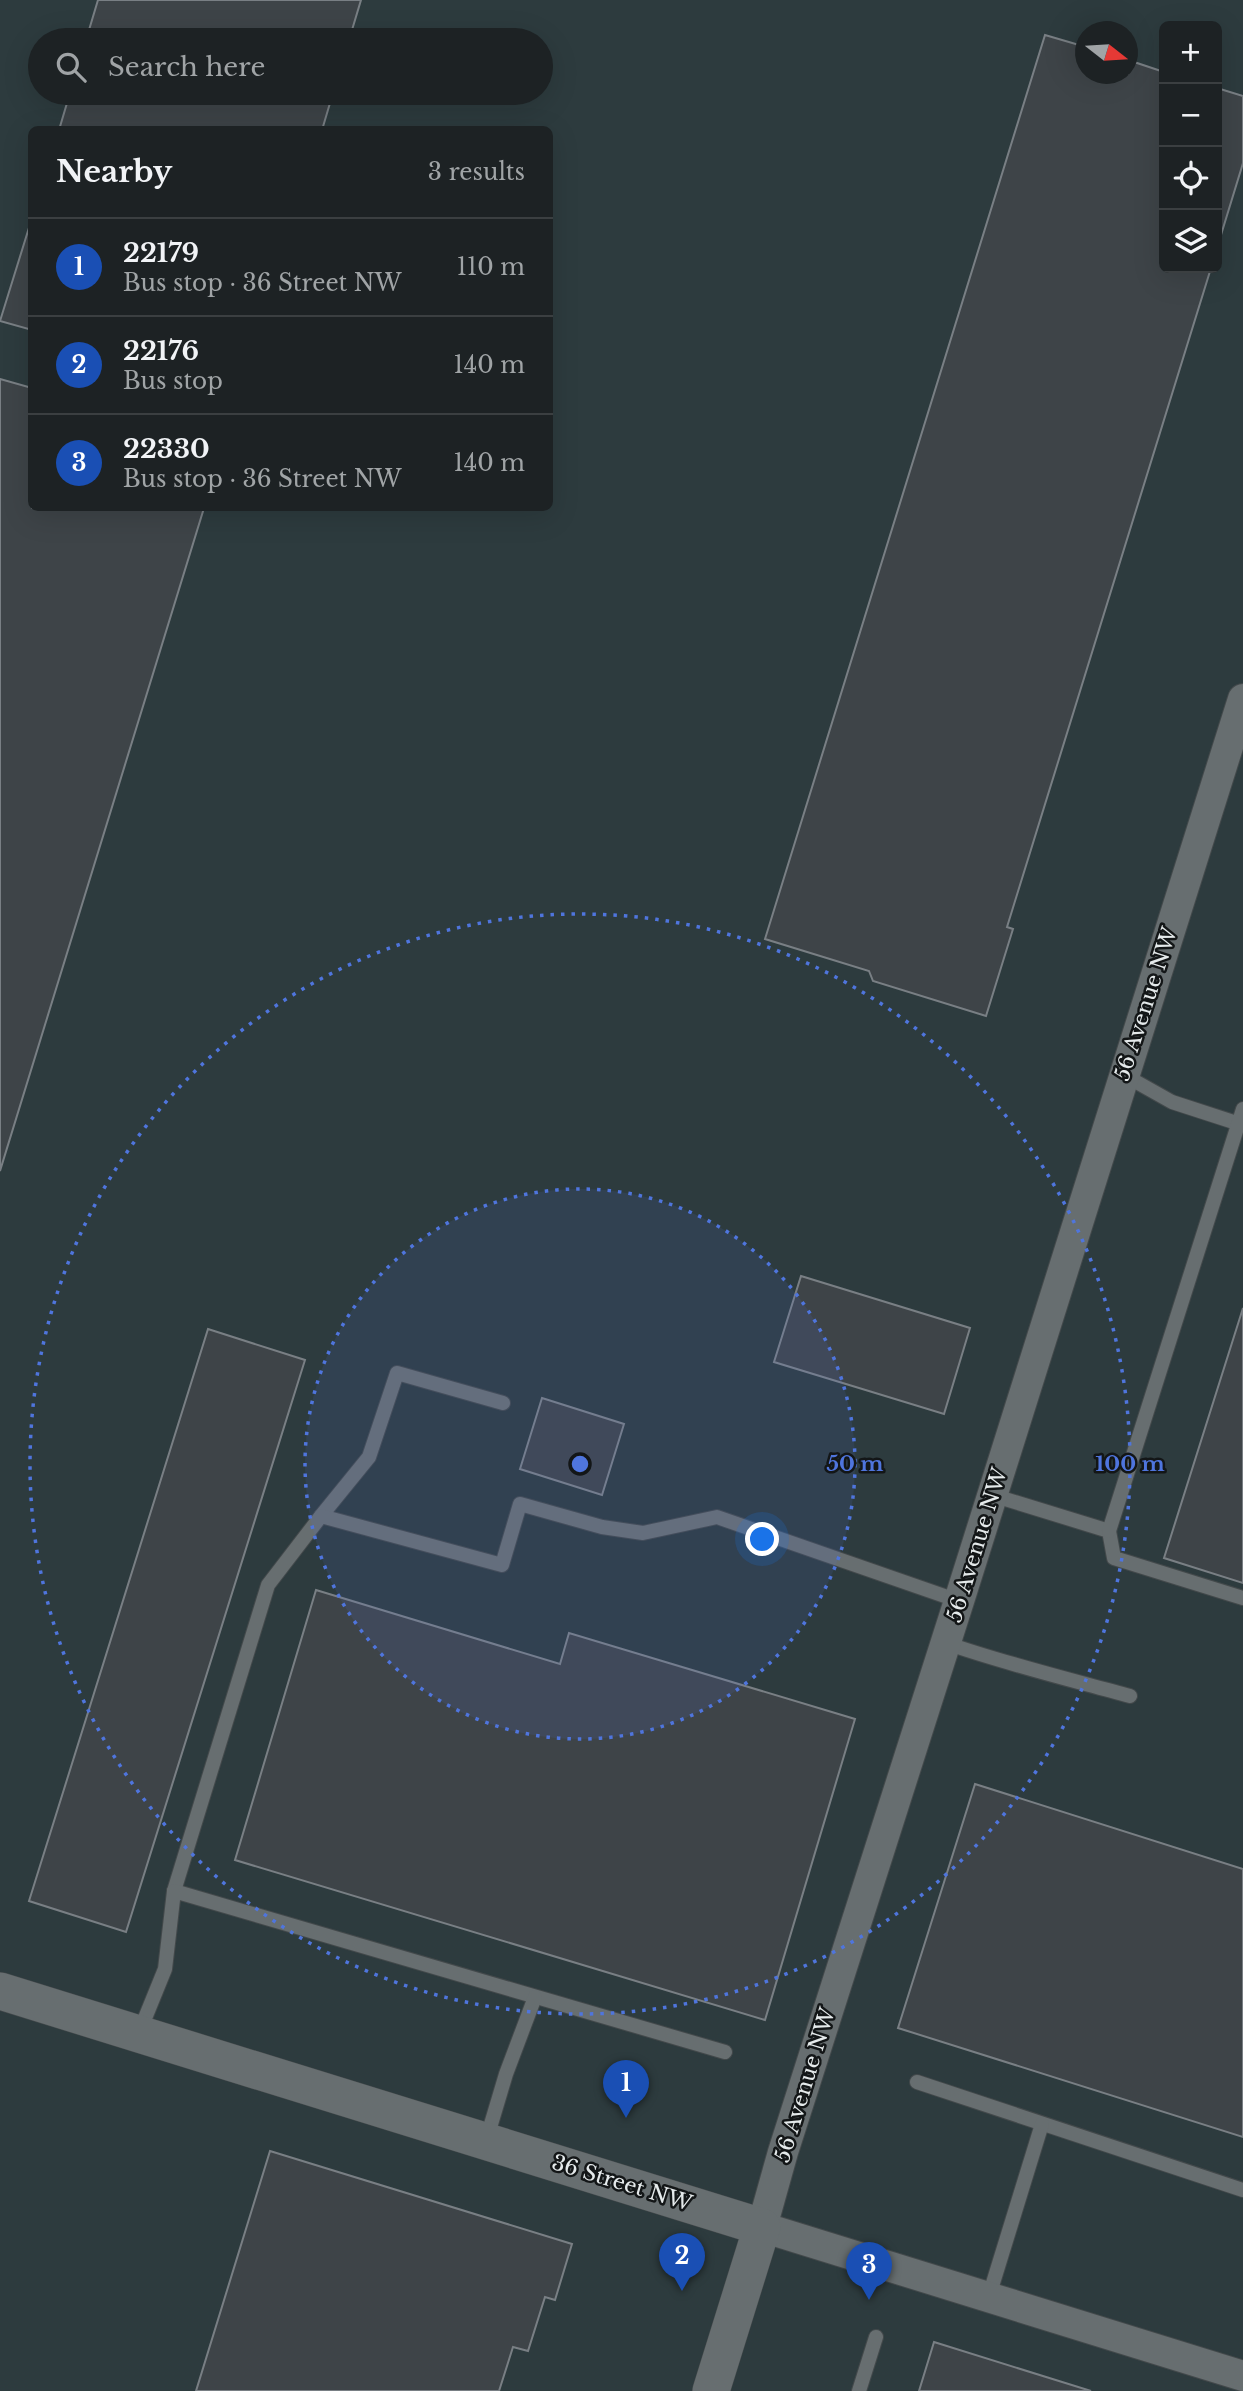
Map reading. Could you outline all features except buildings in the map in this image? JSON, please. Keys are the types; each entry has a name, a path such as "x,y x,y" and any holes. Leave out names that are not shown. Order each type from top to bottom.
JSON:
{"street":[{"name":"56 Avenue NW","path":"711,2391 783,2152 1243,699"},
{"name":"36 Street NW","path":"0,1991 1243,2376"}],"lane":[{"path":"1124,1075 1172,1102 1241,1124"},
{"path":"1243,1109 1241,1124 1109,1531 1114,1558 1243,1598"},
{"path":"138,2034 165,1969 174,1891 268,1585 369,1457 397,1373 502,1403"},
{"path":"992,1495 1109,1531"},
{"path":"321,1516 502,1565 520,1504 602,1527 643,1533 717,1517 959,1601"},
{"path":"946,1643 996,1660 1130,1696"},
{"path":"174,1891 724,2052"},
{"path":"486,2141 506,2074 535,1997"},
{"path":"917,2082 1243,2190"},
{"path":"989,2296 1042,2123"},
{"path":"859,2391 876,2337"}],"shaded area":[{"path":"0,0 1243,0 1243,2391 0,2391"}],"place":[{"name":"22179","path":"626,2118"},
{"name":"22176","path":"682,2291"},
{"name":"22330","path":"869,2300"}]}
